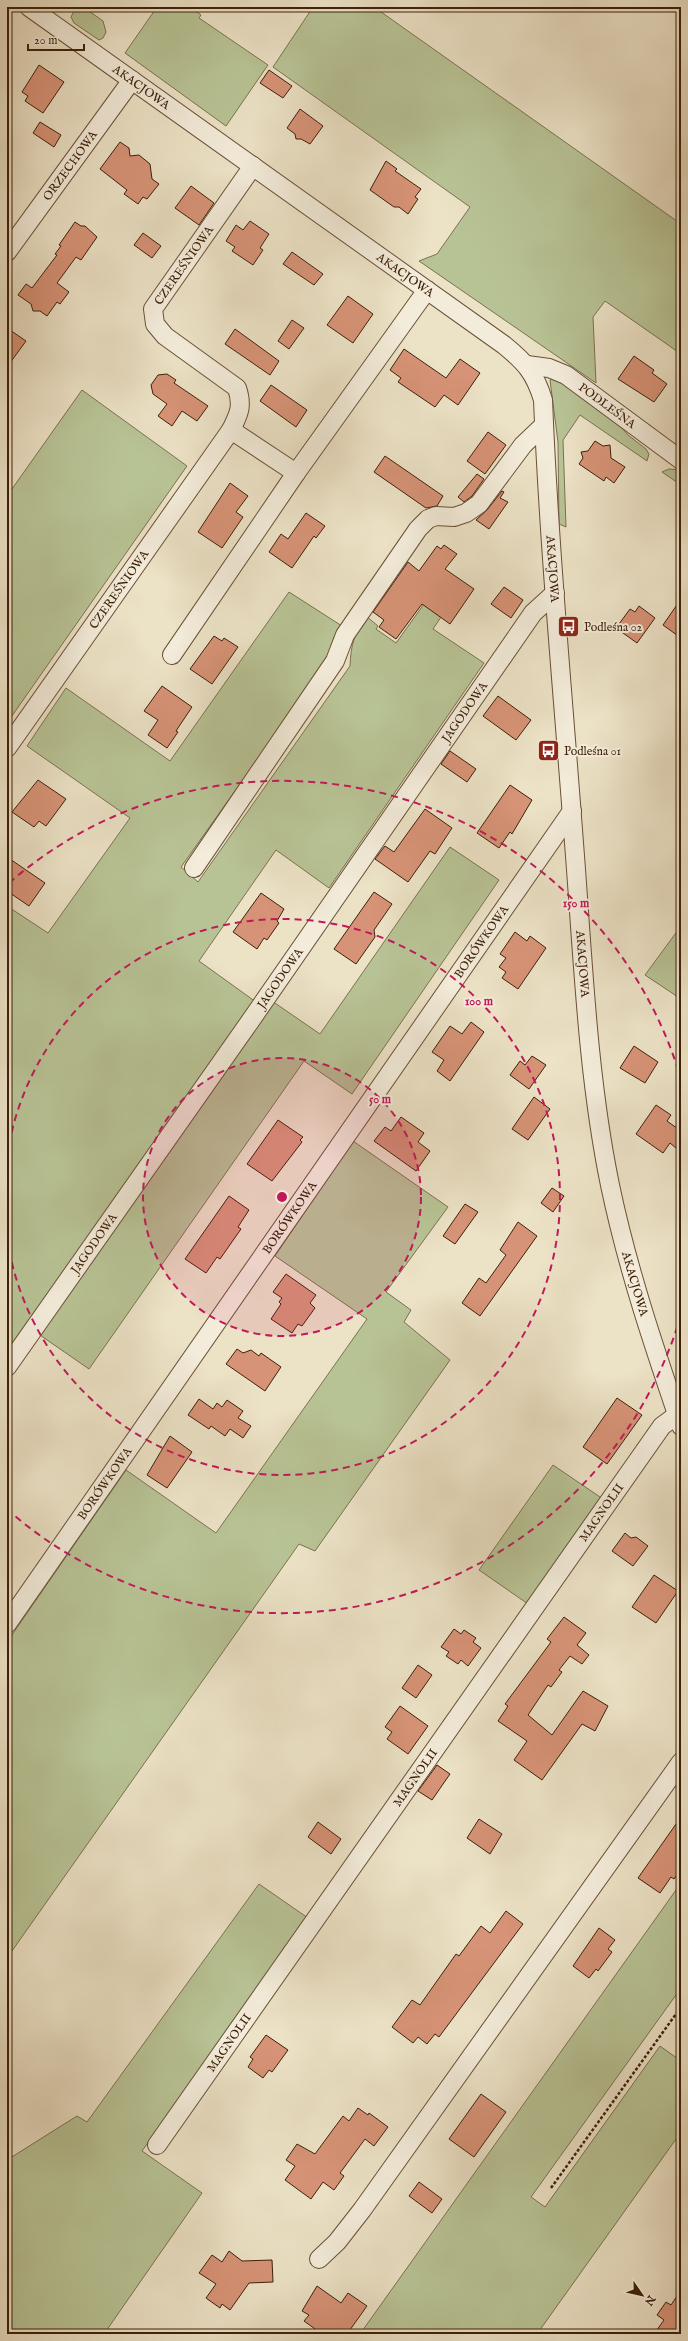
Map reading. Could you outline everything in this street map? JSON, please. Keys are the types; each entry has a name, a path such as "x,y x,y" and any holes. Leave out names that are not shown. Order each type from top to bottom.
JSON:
{"street":[{"name":"AKACJOWA","path":"42,10 132,80 504,345 527,365 539,385 543,400 555,593 589,1034 609,1183 621,1236 651,1337 679,1420"},
{"name":"ORZECHOWA","path":"7,252 132,80"},
{"name":"CZEREŚNIOWA","path":"7,748 231,430 241,410 241,400 237,388 165,336 155,324 153,309 253,166"},
{"path":"172,655 296,473 427,290"},
{"name":"PODLEŚNA","path":"527,365 549,368 566,375 681,460"},
{"path":"194,868 335,661 345,635 418,529 428,519 436,516 454,517 479,504 523,445 544,425"},
{"path":"231,430 296,473"},
{"name":"JAGODOWA","path":"7,1366 246,1026 533,613 555,593"},
{"name":"BORÓWKOWA","path":"7,1624 572,812"},
{"name":"MAGNOLII","path":"157,2145 662,1426 679,1420"},
{"path":"319,2259 337,2242 362,2210 681,1762"}],"path":[{"path":"551,2188 681,2007"}],"green space":[{"path":"157,7 190,7 201,15 199,18 268,65 226,126 125,53"},
{"path":"313,7 374,7 681,224 681,354 605,301 593,317 596,383 419,261 437,254 470,207 273,67"},
{"path":"86,9 103,21 106,32 103,38 99,40 74,23 71,17 74,11"},
{"path":"553,378 562,380 615,420 628,435 646,449 649,454 647,461 580,415 563,440 566,527 559,524 558,442 550,380"},
{"path":"82,390 187,466 7,723 7,496"},
{"path":"669,469 681,470 681,485 662,472"},
{"path":"289,592 342,626 334,637 326,663 181,867 198,882 350,666 354,640 366,616 378,626 376,629 396,643 424,604 441,617 433,629 484,663 329,888 276,850 199,961 256,1002 7,1358 7,906 48,933 130,818 27,746 66,688 170,761"},
{"path":"450,847 499,880 352,1094 304,1061 89,1369 37,1333 272,1001 320,1034"},
{"path":"681,926 681,999 645,975"},
{"path":"353,1141 448,1207 386,1292 411,1310 404,1322 450,1360 315,1551 299,1544 7,1958 7,1642 126,1470 216,1533 367,1319 275,1256"},
{"path":"553,1465 603,1499 528,1604 479,1570"},
{"path":"681,1883 681,1988 531,2197 545,2207 660,2046 681,2061 681,2132 537,2334 360,2334"},
{"path":"259,1884 308,1918 142,2151 202,2193 104,2334 7,2334 7,2160 77,2116 87,2122"}],"building":[{"path":"39,65 64,82 43,113 25,101 28,96 22,92"},
{"path":"269,70 292,86 283,98 260,83"},
{"path":"300,109 323,126 310,144 301,139 296,139 295,134 287,128"},
{"path":"40,122 61,135 54,147 33,133"},
{"path":"120,142 129,148 130,156 139,155 150,164 152,179 159,184 147,199 143,197 138,204 124,194 127,190 100,169"},
{"path":"386,161 397,169 395,171 421,189 415,197 418,199 408,214 399,207 394,207 370,190"},
{"path":"191,186 214,203 199,225 175,208"},
{"path":"250,221 269,234 260,248 263,250 253,265 232,251 235,247 226,241 236,225 243,230"},
{"path":"75,222 81,226 85,226 97,237 81,260 76,257 57,283 69,292 60,304 57,302 47,316 40,311 33,311 31,304 18,295 26,284 32,288 57,255 55,254 61,246 59,245"},
{"path":"143,233 161,246 152,258 134,245"},
{"path":"292,252 323,274 314,285 283,264"},
{"path":"348,296 373,314 353,343 327,325"},
{"path":"292,320 304,328 289,349 278,341"},
{"path":"7,328 26,341 7,367"},
{"path":"235,329 279,361 270,375 225,344"},
{"path":"404,349 446,378 460,359 480,373 458,405 444,395 435,407 398,382 401,378 390,370"},
{"path":"634,356 654,370 652,373 667,384 654,402 618,379"},
{"path":"167,374 176,380 174,383 208,406 197,421 182,411 172,426 158,416 167,404 153,394 151,385 158,375"},
{"path":"271,385 307,410 296,427 260,401"},
{"path":"488,432 506,445 485,474 467,461"},
{"path":"595,441 603,446 610,445 611,458 625,467 614,483 606,477 604,481 579,464 583,458 581,452 588,451"},
{"path":"385,456 443,496 437,506 426,508 374,472"},
{"path":"477,474 484,479 472,496 464,502 458,497"},
{"path":"230,483 248,496 236,512 243,517 222,548 198,532"},
{"path":"502,491 504,492 500,498 508,502 489,529 476,520 487,510"},
{"path":"306,513 325,526 316,538 314,536 292,568 269,552 281,534 288,539"},
{"path":"444,545 457,554 445,569 474,589 450,624 422,604 396,639 379,627 384,620 373,612 408,562 419,571 437,546 441,549"},
{"path":"504,587 523,600 511,618 491,604"},
{"path":"681,599 681,638 663,625"},
{"path":"639,606 655,618 637,643 616,628 630,609 635,612"},
{"path":"214,636 222,641 224,638 238,647 212,684 190,669"},
{"path":"162,686 192,707 167,748 148,735 158,720 144,711"},
{"path":"498,696 531,720 516,740 483,716"},
{"path":"450,751 476,769 467,782 441,764"},
{"path":"38,780 66,799 46,826 39,821 34,827 12,812"},
{"path":"510,785 532,800 512,834 510,832 499,848 477,833"},
{"path":"425,809 452,828 435,854 430,851 408,882 375,859 385,846 394,852"},
{"path":"7,857 45,883 29,906 7,891"},
{"path":"374,892 392,904 374,930 375,937 356,964 334,949"},
{"path":"261,893 284,909 277,921 279,923 267,940 264,938 257,949 233,932"},
{"path":"515,932 527,941 530,936 546,948 518,989 502,978 506,972 499,967 506,958 500,954"},
{"path":"471,1022 484,1032 450,1081 437,1071 444,1060 432,1052 450,1026 462,1034"},
{"path":"634,1046 658,1062 645,1083 620,1068"},
{"path":"532,1056 546,1065 529,1089 510,1075 520,1061 525,1065"},
{"path":"534,1097 550,1109 528,1140 512,1129"},
{"path":"656,1105 671,1115 667,1121 681,1131 681,1140 676,1148 670,1143 663,1153 636,1134"},
{"path":"401,1117 424,1133 418,1142 430,1151 416,1171 374,1141 385,1127 391,1131"},
{"path":"278,1120 303,1137 300,1140 302,1142 272,1181 247,1164"},
{"path":"552,1188 564,1196 553,1212 541,1203"},
{"path":"229,1196 249,1210 238,1227 241,1229 220,1259 217,1257 206,1273 185,1259"},
{"path":"465,1204 478,1212 455,1244 443,1236"},
{"path":"518,1222 537,1236 480,1316 462,1303 479,1278 486,1283 506,1255 500,1250"},
{"path":"286,1274 316,1295 310,1303 315,1308 302,1326 298,1324 292,1333 271,1319 281,1304 279,1302 282,1298 273,1292"},
{"path":"237,1349 243,1353 251,1350 259,1356 261,1353 281,1367 265,1391 226,1364"},
{"path":"617,1398 642,1415 607,1464 583,1447"},
{"path":"199,1399 213,1409 217,1403 222,1407 227,1400 243,1411 238,1418 251,1426 243,1438 230,1429 225,1436 211,1426 209,1429 188,1415"},
{"path":"170,1436 192,1452 167,1488 147,1475"},
{"path":"625,1533 631,1538 636,1537 648,1546 633,1566 612,1551"},
{"path":"654,1575 678,1591 656,1623 632,1607"},
{"path":"564,1617 586,1633 577,1645 589,1655 582,1664 570,1656 559,1670 562,1672 551,1687 548,1685 528,1715 552,1735 583,1691 608,1706 595,1731 582,1724 542,1780 514,1760 527,1741 498,1721 508,1706 505,1704 551,1642 547,1639"},
{"path":"454,1629 461,1634 464,1630 476,1638 473,1642 481,1648 468,1666 461,1660 458,1664 446,1656 449,1652 441,1647"},
{"path":"418,1665 432,1675 416,1698 402,1688"},
{"path":"400,1706 428,1726 408,1754 387,1739 392,1732 385,1727"},
{"path":"437,1765 450,1774 432,1800 418,1791"},
{"path":"681,1817 681,1869 674,1879 671,1877 660,1893 638,1878"},
{"path":"479,1819 502,1834 490,1854 467,1838"},
{"path":"318,1822 341,1839 331,1854 308,1837"},
{"path":"506,1911 523,1924 439,2037 435,2034 427,2044 418,2037 413,2043 392,2027 412,2000 420,2005 456,1954 459,1956 481,1926 490,1933"},
{"path":"599,1928 615,1940 608,1949 612,1952 598,1971 596,1969 589,1978 573,1966"},
{"path":"266,2035 288,2050 272,2072 269,2070 263,2078 248,2067 253,2059 250,2057"},
{"path":"481,2094 506,2112 474,2157 449,2139"},
{"path":"358,2108 368,2115 369,2113 388,2127 374,2146 365,2139 340,2173 344,2176 334,2190 323,2182 311,2199 285,2180 295,2166 286,2160 297,2144 315,2154 343,2116 349,2121"},
{"path":"419,2182 442,2199 432,2213 409,2196"},
{"path":"229,2251 242,2261 272,2260 273,2282 249,2283 230,2310 222,2304 220,2308 206,2298 216,2284 199,2273 212,2255 222,2262"},
{"path":"317,2286 341,2303 348,2293 367,2306 347,2334 322,2334 304,2321 309,2315 302,2311"},
{"path":"681,2290 681,2334 654,2334 664,2320 657,2315 666,2302 671,2305"}],"place":[{"name":"Podleśna 02","path":"569,627"},
{"name":"Podleśna 01","path":"548,751"}]}
